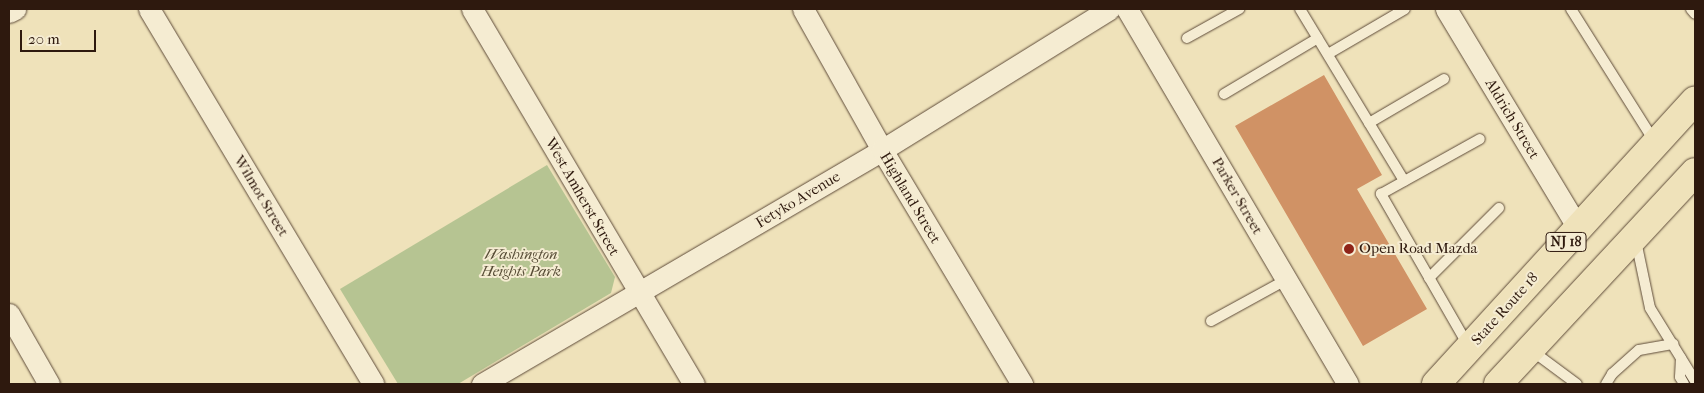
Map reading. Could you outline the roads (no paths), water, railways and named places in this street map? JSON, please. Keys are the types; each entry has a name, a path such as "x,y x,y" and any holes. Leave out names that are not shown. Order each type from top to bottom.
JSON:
{"highway":[{"name":"State Route 18","path":"1436,384 1695,100"},
{"path":"1498,384 1635,236 1691,181"}],"street":[{"path":"9,12 15,9"},
{"name":"Wilmot Street","path":"148,9 373,384"},
{"name":"West Amherst Street","path":"472,9 639,295 694,384"},
{"name":"Highland Street","path":"803,9 882,150 1022,384"},
{"name":"Fetyko Avenue","path":"482,384 639,295 882,150 1109,9"},
{"name":"Parker Street","path":"1127,9 1286,280 1341,382"},
{"name":"Aldrich Street","path":"1446,9 1578,228"},
{"path":"9,314 49,384"}],"lane":[{"path":"1188,38 1239,9"},
{"path":"1300,9 1404,181"},
{"path":"1328,54 1405,9"},
{"path":"1571,9 1655,142"},
{"path":"1691,9 1695,14"},
{"path":"1224,94 1318,38"},
{"path":"1369,123 1444,79"},
{"path":"1469,348 1381,194 1480,139"},
{"path":"1429,278 1499,208"},
{"path":"1635,236 1650,308 1695,381"},
{"path":"1211,321 1286,280"},
{"path":"1606,384 1639,350 1673,344"},
{"path":"1530,349 1577,384"},
{"path":"1681,358 1680,377 1684,384"}],"place":[{"name":"Open Road Mazda","path":"1349,249"}],"park label":[{"name":"Washington Heights Park","path":"521,262"}]}
